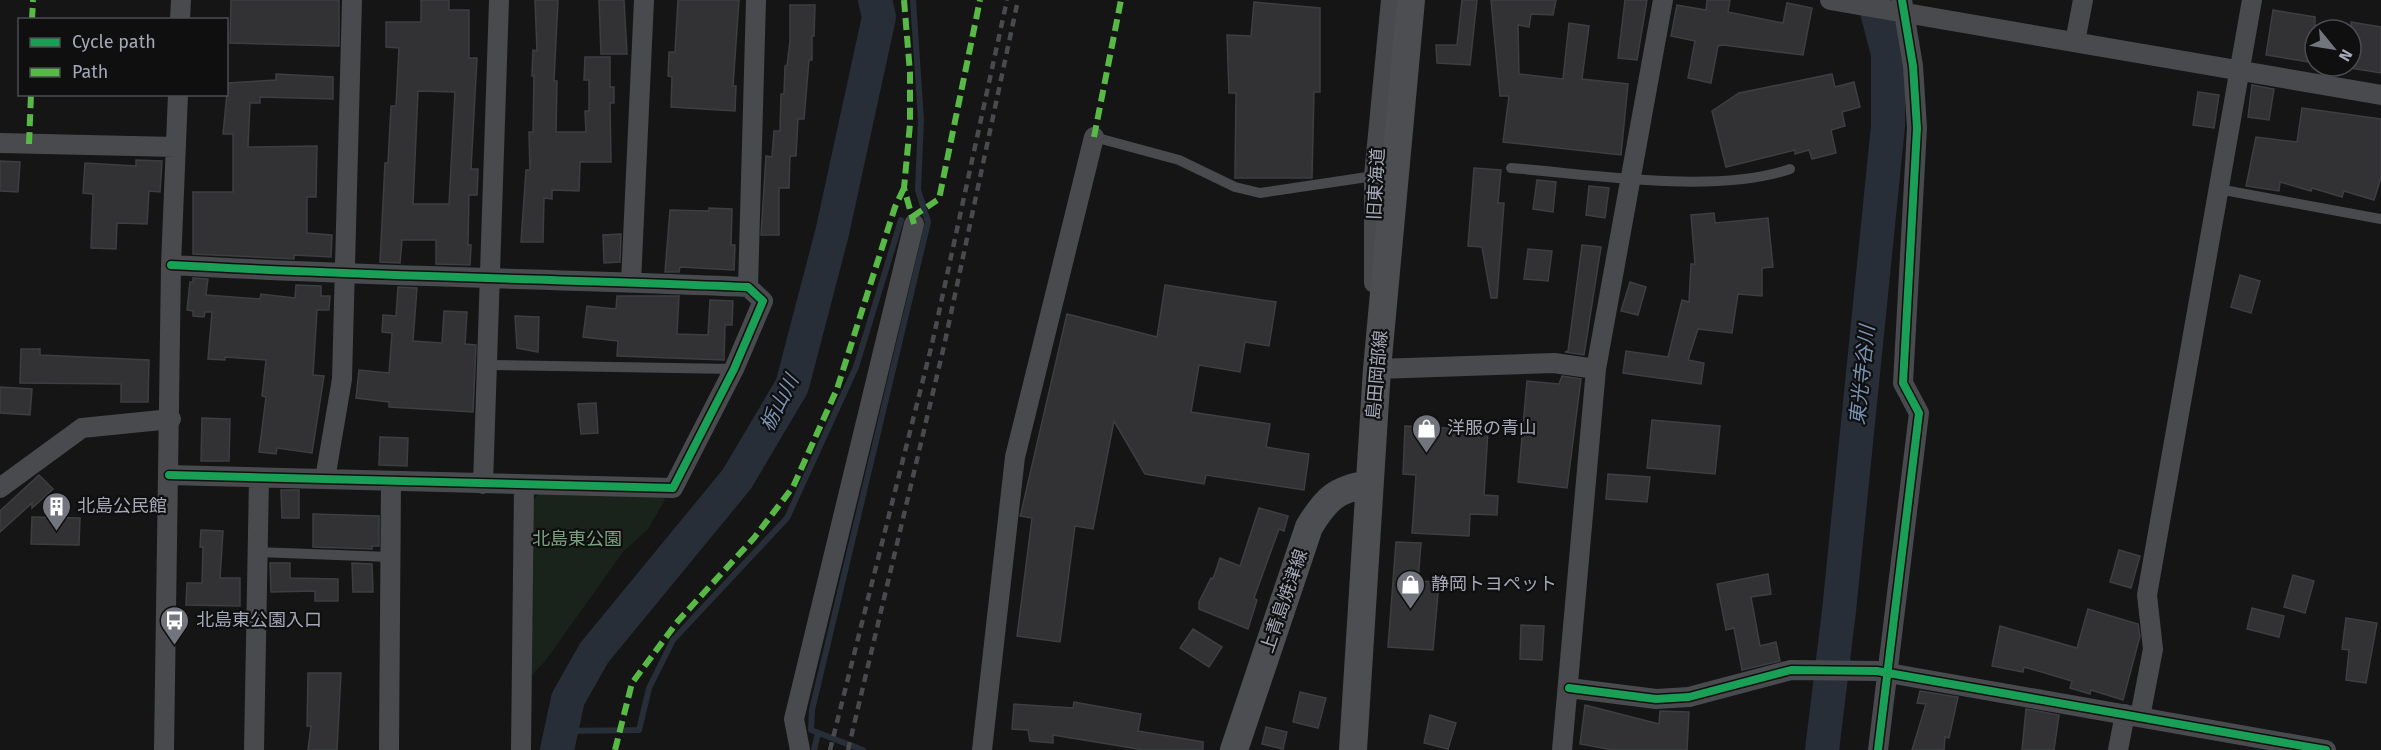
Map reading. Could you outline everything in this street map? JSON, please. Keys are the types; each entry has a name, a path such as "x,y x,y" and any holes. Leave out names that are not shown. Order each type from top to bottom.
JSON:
{"main road":[{"name":"島田岡部線","path":"1353,750 1377,369 1411,0"},
{"name":"上青島焼津線","path":"1234,750 1309,527 1321,507 1345,488 1369,484"}],"street":[{"path":"180,18 181,0"},
{"path":"325,480 342,379 352,0"},
{"path":"483,484 499,0"},
{"path":"631,282 644,0"},
{"path":"748,287 756,0"},
{"name":"旧東海道","path":"1377,369 1373,266 1374,176 1391,0"},
{"path":"1562,750 1596,369 1663,0"},
{"path":"1830,0 1901,8 2075,42 2381,95"},
{"path":"2075,42 2083,0"},
{"path":"2118,750 2153,649 2147,595 2252,0"},
{"path":"1878,750 1881,672 1919,413 1903,383 1917,128 1913,66 1901,8"},
{"path":"164,750 171,419 171,265 178,96"},
{"path":"982,750 1015,456 1094,137"},
{"path":"0,143 176,147"},
{"path":"800,750 794,719 914,224"},
{"path":"169,475 673,488 734,369 763,301 748,287 490,276 346,275 171,265"},
{"path":"1377,369 1554,363 1596,369"},
{"path":"0,488 82,428 171,419"},
{"path":"254,750 259,478"},
{"path":"389,750 391,482"},
{"path":"521,750 524,485"},
{"path":"1569,688 1656,699 1689,696 1791,670 1881,672 2326,750"}],"lane":[{"path":"1094,137 1179,160 1235,187 1260,194 1374,176"},
{"path":"1510,168 1680,182 1733,179 1790,169"},
{"path":"2218,189 2381,219"},
{"path":"487,365 734,369"},
{"path":"257,552 390,557"}],"green space":[{"name":"北島東公園","path":"540,493 660,494 665,500 648,529 623,552 546,660 531,676 533,500"}],"building":[{"path":"231,0 339,0 339,46 230,43"},
{"path":"421,0 449,0 449,10 469,10 469,58 477,58 471,169 478,169 477,195 469,195 470,265 436,264 436,240 402,240 400,263 380,262 385,163 388,163 391,106 396,106 399,48 386,47 386,22 421,22","holes":["418,91 455,92 449,204 413,204"]},
{"path":"535,0 558,0 554,81 557,81 556,132 586,132 585,111 589,111 589,80 584,80 585,57 610,57 610,87 614,87 614,103 610,103 611,162 580,162 579,191 552,190 552,199 544,198 543,242 521,242 526,170 530,170 529,132 533,132 533,50 537,51"},
{"path":"599,0 624,0 627,54 601,54"},
{"path":"678,0 739,0 733,86 736,86 735,111 671,107 672,77 668,76 669,52 675,52"},
{"path":"1462,0 1477,0 1470,65 1437,63 1436,45 1457,45"},
{"path":"1491,0 1556,0 1553,15 1531,14 1529,27 1518,25 1519,74 1563,79 1569,23 1589,26 1582,79 1628,84 1621,155 1503,142 1509,96 1500,96"},
{"path":"1625,0 1647,0 1637,60 1618,58"},
{"path":"1707,0 1730,0 1728,12 1783,23 1787,3 1812,8 1803,55 1718,46 1711,83 1688,78 1695,41 1671,36 1677,5 1706,10"},
{"path":"1254,2 1320,8 1320,92 1314,92 1312,178 1235,178 1236,93 1229,93 1227,35 1251,36"},
{"path":"790,5 815,5 812,60 809,60 804,119 798,119 796,156 790,156 789,188 779,188 779,235 761,235 766,156 772,157 774,131 780,131 781,94 784,94 785,66 787,66 790,41"},
{"path":"2273,10 2315,17 2303,18 2303,61 2266,55"},
{"path":"2363,24 2381,27 2381,73 2363,70"},
{"path":"276,74 333,77 333,99 260,97 260,103 250,103 248,147 317,146 316,197 307,197 307,233 332,235 331,257 294,255 294,259 193,254 193,192 233,192 233,134 223,134 228,83 276,80"},
{"path":"1832,74 1835,87 1854,82 1860,107 1842,112 1845,126 1831,130 1836,153 1812,159 1809,150 1795,154 1795,150 1726,167 1712,111 1739,93"},
{"path":"2252,85 2274,89 2269,120 2248,117"},
{"path":"2198,92 2219,95 2214,128 2193,125"},
{"path":"2302,108 2381,119 2381,178 2374,200 2344,191 2342,197 2280,182 2279,191 2246,186 2256,137 2297,142"},
{"path":"136,160 162,161 160,192 149,191 147,224 117,223 116,249 91,248 93,194 83,193 85,163 136,166"},
{"path":"0,161 20,162 18,192 0,191"},
{"path":"1474,168 1501,170 1498,203 1504,203 1497,298 1491,298 1482,247 1468,246"},
{"path":"1537,180 1556,182 1553,212 1533,209"},
{"path":"1589,186 1609,188 1605,218 1586,215"},
{"path":"709,208 732,209 731,245 735,245 734,270 680,267 679,272 665,272 670,210 709,211"},
{"path":"1714,213 1715,223 1768,218 1773,267 1762,268 1762,296 1738,294 1732,333 1698,329 1688,360 1704,363 1701,384 1623,373 1626,351 1668,357 1682,300 1689,302 1691,264 1695,264 1691,215"},
{"path":"621,234 620,262 604,263 603,235"},
{"path":"1582,245 1601,247 1584,355 1565,352 1568,351"},
{"path":"1528,249 1552,251 1548,281 1524,279"},
{"path":"2240,275 2260,281 2251,313 2231,307"},
{"path":"193,278 208,279 206,295 260,299 261,294 295,298 296,285 321,286 321,296 330,296 329,310 317,310 313,375 324,376 312,453 277,448 276,454 259,452 266,397 262,396 266,360 225,357 225,360 208,359 212,312 205,312 204,317 193,316 193,311 187,310 190,282 193,282"},
{"path":"1630,282 1646,287 1638,315 1621,311"},
{"path":"1165,285 1276,302 1269,346 1245,342 1240,372 1199,365 1191,412 1270,424 1266,447 1309,454 1304,490 1206,475 1204,484 1145,474 1114,421 1093,529 1075,526 1060,642 1017,636 1032,518 1020,516 1067,314 1157,337"},
{"path":"398,287 417,288 413,341 442,343 444,311 467,312 465,344 476,345 473,412 389,407 389,402 356,398 359,370 389,373 392,333 382,332 383,315 396,316"},
{"path":"617,296 679,296 677,334 708,335 710,300 733,301 732,325 725,325 724,360 617,356 618,341 583,337 587,306 616,309"},
{"path":"515,316 539,317 538,352 517,348"},
{"path":"21,349 40,349 40,355 149,360 148,402 121,402 121,384 20,383"},
{"path":"1562,376 1581,379 1567,488 1518,482 1527,381 1559,384"},
{"path":"0,387 32,389 30,415 0,413"},
{"path":"596,403 598,433 581,434 578,404"},
{"path":"202,418 230,419 229,461 201,461"},
{"path":"1652,420 1720,426 1715,474 1647,468"},
{"path":"1405,426 1488,430 1484,495 1498,496 1497,515 1470,514 1469,536 1412,533 1416,475 1403,474"},
{"path":"380,437 408,438 407,466 379,465"},
{"path":"1608,474 1650,477 1647,502 1606,499"},
{"path":"39,475 53,489 32,508 32,503 0,532 0,511"},
{"path":"281,490 299,490 299,518 282,518"},
{"path":"1259,508 1288,516 1284,531 1279,529 1254,598 1257,600 1248,629 1199,609 1199,602 1211,578 1213,579 1220,558 1240,566"},
{"path":"313,514 379,516 379,546 372,546 372,549 313,547"},
{"name":"北島公民館","path":"32,517 80,518 79,545 31,544"},
{"path":"201,530 223,531 220,578 240,578 240,606 186,605 187,583 202,583"},
{"path":"1396,542 1421,543 1418,581 1439,582 1433,650 1388,647"},
{"path":"2119,550 2140,556 2131,588 2110,582"},
{"path":"270,563 290,563 290,578 338,579 338,601 315,601 315,591 271,592"},
{"path":"352,563 372,564 373,592 353,592"},
{"path":"1768,574 1771,594 1751,597 1760,646 1776,642 1780,661 1742,670 1734,628 1726,630 1717,584"},
{"path":"2293,575 2314,581 2305,613 2284,607"},
{"path":"2252,608 2284,616 2279,637 2247,629"},
{"path":"2088,609 2138,624 2140,636 2123,700 2091,690 2090,694 2070,688 2072,681 2024,667 2023,672 1992,666 2000,626 2077,648"},
{"path":"2346,618 2377,623 2366,683 2346,680 2349,650 2342,649"},
{"path":"1521,625 1544,626 1542,660 1520,659"},
{"path":"1193,629 1222,647 1209,667 1180,648"},
{"path":"308,673 341,673 337,750 308,750 311,726 307,726"},
{"path":"1920,691 1958,697 1949,738 1945,737 1944,750 1912,750 1926,704 1917,703"},
{"path":"1300,692 1326,698 1318,728 1293,722"},
{"path":"1074,702 1141,714 1138,731 1203,742 1203,750 1144,750 1053,735 1053,743 1030,741 1028,730 1012,729 1014,704 1073,708"},
{"path":"1585,705 1659,724 1660,711 1689,712 1687,750 1613,750 1580,744"},
{"path":"2026,709 2059,715 2054,750 2022,750"},
{"path":"1430,715 1456,723 1448,749 1424,743"},
{"path":"1266,727 1287,732 1283,749 1262,744"}],"waterway":[{"name":"栃山川","path":"557,750 568,699 594,653 737,479 792,386 832,233 879,17 875,0"},
{"path":"863,750 811,730 812,710 928,222 918,190 921,120 913,0"},
{"name":"東光寺谷川","path":"1822,750 1839,611 1888,126 1888,54 1874,0"},
{"path":"561,731 639,730 649,688 673,640 787,518 856,367 901,220"},
{"path":"814,750 818,733"}],"railway":[{"path":"830,750 932,344 1007,0"},
{"path":"848,750 944,346 1018,0"}],"marked path":[{"path":"32,18 33,0"},
{"path":"904,0 910,73 910,124 904,188 914,224"},
{"path":"912,217 939,199 980,0"},
{"path":"1094,137 1121,0"},
{"path":"29,144 31,96"},
{"path":"615,750 632,683 678,621 754,538 793,487 837,389 895,207 904,188"}],"cycle path":[{"path":"1878,750 1919,413 1903,383 1917,128 1913,66 1902,0"},
{"path":"169,475 673,488 734,369 763,301 748,287 171,265"},
{"path":"1569,688 1656,699 1689,697 1791,670 1877,671 2326,750"}],"place":[{"name":"洋服の青山","path":"1426,454"},
{"name":"北島公民館","path":"56,532"},
{"name":"静岡トヨペット","path":"1410,610"},
{"name":"北島東公園入口","path":"175,646"}]}
